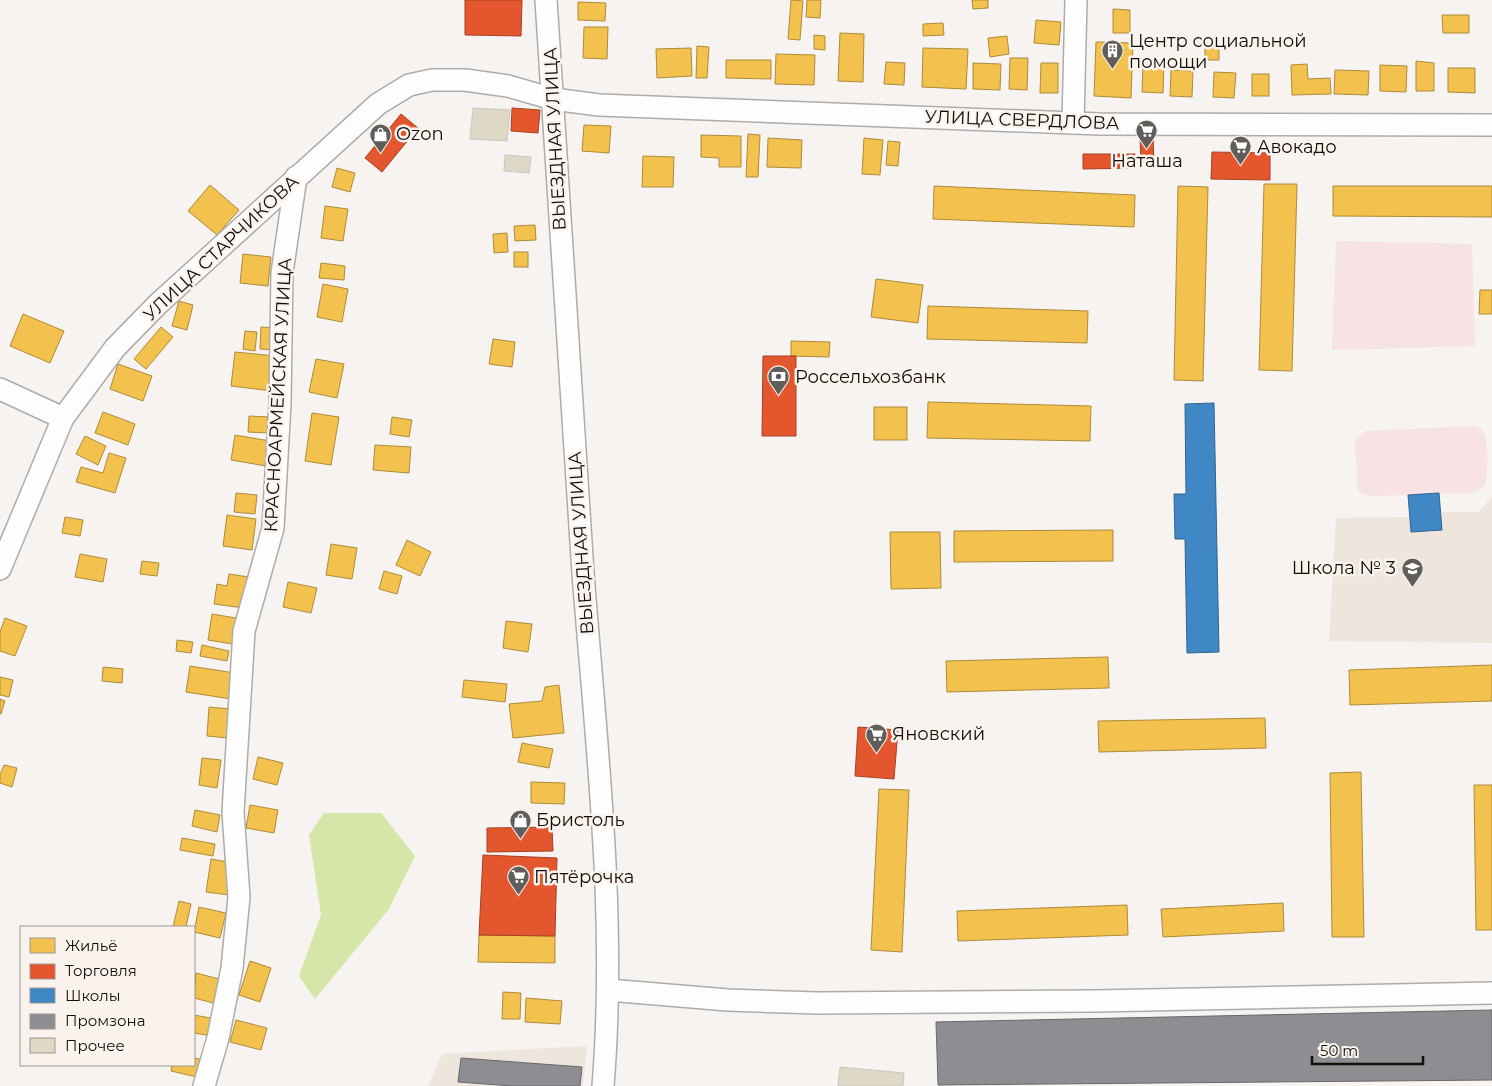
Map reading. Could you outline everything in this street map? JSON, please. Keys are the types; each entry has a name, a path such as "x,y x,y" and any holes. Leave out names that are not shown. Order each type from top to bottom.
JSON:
{"street":[{"name":"ВЫЕЗДНАЯ УЛИЦА","path":"546,0 570,396 605,846 608,990 603,1086"},
{"path":"1073,123 1076,0"},
{"name":"УЛИЦА СТАРЧИКОВА","path":"0,569 63,418 115,348 158,304 378,104 409,85 432,80 465,80 508,86 553,100"},
{"name":"УЛИЦА СВЕРДЛОВА","path":"553,100 599,105 1073,123 1492,125"},
{"name":"КРАСНОАРМЕЙСКАЯ УЛИЦА","path":"204,1086 218,1038 232,968 240,897 233,812 244,631 274,528 280,404 282,274 296,177"},
{"path":"0,389 63,418"},
{"path":"608,990 728,1000 817,1003 1096,1001 1492,993"}],"shaded area":[{"path":"1336,241 1472,244 1475,346 1332,350"},
{"path":"1475,426 1483,433 1487,445 1487,471 1482,489 1471,493 1374,496 1362,494 1358,489 1355,445 1356,440 1365,431"},
{"name":"Школа № 3","path":"1492,497 1492,643 1329,641 1336,518 1410,517 1411,532 1441,530 1440,512 1479,512"},
{"path":"324,813 381,813 415,856 389,909 315,999 299,976 321,915 309,835"},
{"path":"587,1046 583,1086 428,1086 442,1054"}],"building: Жильё":[{"path":"791,0 803,1 800,40 788,39"},
{"path":"807,0 821,0 820,18 806,17"},
{"path":"972,0 988,0 988,8 973,9"},
{"path":"578,2 606,3 605,21 578,20"},
{"path":"1113,9 1130,10 1130,33 1113,33"},
{"path":"1442,15 1469,15 1469,33 1443,33"},
{"path":"1036,20 1061,22 1059,45 1034,43"},
{"path":"943,23 944,35 923,36 923,24"},
{"path":"584,27 608,27 607,59 583,58"},
{"path":"840,33 864,34 863,82 838,81"},
{"path":"814,35 825,36 825,50 814,49"},
{"path":"1007,36 1009,54 990,57 988,38"},
{"name":"Центр социальной помощи","path":"1096,42 1133,43 1131,98 1094,96"},
{"path":"697,46 709,47 707,78 696,78"},
{"path":"1205,46 1219,46 1219,60 1205,60"},
{"path":"691,48 692,76 657,78 656,49"},
{"path":"923,48 968,49 966,89 922,87"},
{"path":"776,54 815,55 814,85 775,84"},
{"path":"1010,58 1028,58 1027,90 1009,89"},
{"path":"726,60 771,60 771,79 726,78"},
{"path":"1416,61 1434,63 1434,91 1416,91"},
{"path":"886,62 905,63 904,85 884,84"},
{"path":"973,63 1001,64 1000,90 973,89"},
{"path":"1041,63 1058,63 1058,93 1040,93"},
{"path":"1307,64 1308,79 1330,78 1331,94 1292,95 1291,65"},
{"path":"1143,65 1164,65 1163,93 1142,92"},
{"path":"1380,65 1407,66 1406,92 1380,91"},
{"path":"1448,68 1475,68 1475,93 1448,92"},
{"path":"1171,70 1193,71 1192,97 1170,96"},
{"path":"1335,70 1369,71 1368,95 1334,94"},
{"path":"1214,72 1236,73 1234,98 1213,97"},
{"path":"1252,74 1269,74 1269,96 1252,96"},
{"path":"584,125 611,126 609,153 582,151"},
{"path":"748,134 760,135 758,177 746,177"},
{"path":"701,135 741,136 741,167 719,167 719,158 701,157"},
{"path":"768,138 802,140 801,168 767,167"},
{"path":"864,138 883,140 880,175 862,174"},
{"path":"888,141 900,142 898,166 886,165"},
{"path":"643,156 674,157 673,187 642,187"},
{"path":"337,168 355,173 350,192 332,187"},
{"path":"1264,184 1297,184 1292,371 1259,370"},
{"path":"210,185 239,210 217,235 188,211"},
{"path":"934,186 1135,195 1134,227 933,219"},
{"path":"1178,186 1208,187 1203,381 1174,380"},
{"path":"1333,186 1492,186 1492,217 1333,216"},
{"path":"325,206 348,209 343,241 321,238"},
{"path":"535,225 536,240 515,241 514,226"},
{"path":"507,233 508,252 494,253 493,234"},
{"path":"514,252 528,252 528,267 514,267"},
{"path":"243,254 271,257 268,286 240,283"},
{"path":"321,263 345,266 344,280 319,278"},
{"path":"876,279 923,285 918,323 871,317"},
{"path":"323,284 348,289 342,322 317,317"},
{"path":"1480,290 1492,290 1492,314 1479,314"},
{"path":"179,301 193,305 187,330 172,326"},
{"path":"928,306 1088,311 1087,343 927,339"},
{"path":"23,314 64,331 50,363 10,346"},
{"path":"161,327 173,337 146,369 134,359"},
{"path":"261,327 277,328 275,350 260,349"},
{"path":"245,331 257,332 255,351 243,349"},
{"path":"493,339 515,342 512,367 489,364"},
{"path":"791,341 830,342 829,357 791,356"},
{"path":"235,352 276,356 272,391 231,386"},
{"path":"316,359 344,364 337,398 309,392"},
{"path":"118,364 152,376 143,401 110,389"},
{"path":"928,402 1091,406 1090,441 927,438"},
{"path":"874,407 907,407 907,440 874,440"},
{"path":"103,412 135,424 128,445 95,433"},
{"path":"312,413 339,417 331,465 305,461"},
{"path":"249,416 270,417 269,433 248,432"},
{"path":"392,417 412,420 409,437 390,434"},
{"path":"235,435 270,441 266,466 231,460"},
{"path":"85,436 106,446 98,465 76,454"},
{"path":"375,445 411,447 409,473 373,470"},
{"path":"109,453 126,458 115,493 76,482 81,467 103,473"},
{"path":"236,493 257,495 255,514 234,512"},
{"path":"227,515 256,519 252,550 223,546"},
{"path":"65,517 83,520 80,536 62,533"},
{"path":"1113,530 1113,561 954,562 954,531"},
{"path":"890,532 940,532 941,588 891,589"},
{"path":"407,540 431,552 420,576 396,565"},
{"path":"331,544 357,548 352,579 326,575"},
{"path":"80,554 107,559 103,582 75,577"},
{"path":"142,561 159,563 157,576 140,574"},
{"path":"384,571 402,576 397,594 379,589"},
{"path":"229,574 249,577 244,608 214,604 217,584 227,586"},
{"path":"288,582 317,588 311,613 283,607"},
{"path":"212,614 242,619 238,645 208,640"},
{"path":"5,618 27,626 15,656 0,651 0,632"},
{"path":"506,621 532,624 528,652 503,648"},
{"path":"177,640 193,642 191,653 176,651"},
{"path":"202,645 229,651 227,661 200,656"},
{"path":"1108,657 1109,688 947,692 946,661"},
{"path":"1492,665 1492,701 1350,705 1349,670"},
{"path":"190,666 235,673 231,699 186,692"},
{"path":"103,667 123,669 122,683 102,681"},
{"path":"0,677 13,680 9,697 0,695"},
{"path":"464,680 507,684 505,702 462,697"},
{"path":"559,685 564,733 513,738 509,704 542,701 545,687"},
{"path":"0,699 5,701 1,714 0,714"},
{"path":"209,707 230,709 228,738 207,736"},
{"path":"1265,718 1266,748 1099,752 1098,721"},
{"path":"522,743 553,749 549,768 518,762"},
{"path":"258,757 283,763 277,785 253,779"},
{"path":"202,758 221,760 217,788 199,785"},
{"path":"4,765 17,768 12,787 0,783 0,775"},
{"path":"1361,772 1364,937 1332,937 1330,773"},
{"path":"531,782 565,783 564,804 531,803"},
{"path":"1474,785 1492,785 1492,930 1476,930"},
{"path":"879,789 909,790 902,952 871,950"},
{"path":"250,805 278,810 274,833 246,828"},
{"path":"195,810 220,815 217,832 192,826"},
{"path":"182,838 215,844 213,856 180,850"},
{"path":"211,859 234,863 229,895 206,892"},
{"path":"179,901 191,904 186,926 173,926"},
{"path":"1283,903 1284,931 1163,937 1161,909"},
{"path":"1127,905 1128,935 958,941 957,911"},
{"path":"199,907 226,913 220,938 195,932"},
{"path":"479,935 555,936 555,963 478,962"},
{"path":"250,961 271,968 260,1002 239,995"},
{"path":"196,973 223,980 217,1004 195,998"},
{"path":"503,992 521,993 520,1019 502,1019"},
{"path":"526,998 562,1001 560,1024 525,1022"},
{"path":"195,1015 216,1019 212,1036 195,1033"},
{"path":"236,1020 267,1028 261,1050 230,1042"},
{"path":"195,1058 205,1060 201,1078 171,1071 172,1066 195,1066"}],"building: Торговля":[{"path":"465,0 522,0 521,36 465,35"},
{"path":"512,108 540,110 538,133 511,131"},
{"path":"401,114 418,128 382,172 365,158"},
{"name":"Наташа","path":"1153,137 1154,163 1141,163 1140,138"},
{"name":"Авокадо","path":"1212,152 1270,153 1270,180 1211,179"},
{"path":"1083,154 1135,154 1135,168 1083,169"},
{"name":"Россельхозбанк","path":"763,356 796,356 796,436 762,436"},
{"name":"Яновский","path":"858,727 898,730 894,779 855,776"},
{"name":"Бристоль","path":"552,827 553,851 487,852 487,828"},
{"name":"Пятёрочка","path":"483,855 557,858 555,936 479,935"}],"building: Школы":[{"path":"1214,403 1219,652 1187,653 1185,539 1175,539 1174,494 1186,494 1185,404"},
{"path":"1439,493 1442,530 1411,532 1408,495"}],"building: Промзона":[{"path":"1492,1010 1492,1080 938,1085 936,1022"},
{"path":"461,1058 582,1067 580,1086 512,1086 458,1082"}],"building: Прочее":[{"path":"473,108 510,110 507,141 470,139"},
{"path":"505,155 531,157 529,173 504,171"},
{"path":"840,1067 904,1073 903,1086 838,1086"}],"place":[{"name":"Центр социальной помощи","path":"1113,70"},
{"name":"Наташа","path":"1147,150"},
{"name":"Ozon","path":"380,153"},
{"name":"Авокадо","path":"1241,166"},
{"name":"Россельхозбанк","path":"779,396"},
{"name":"Школа № 3","path":"1412,587"},
{"name":"Яновский","path":"876,753"},
{"name":"Бристоль","path":"520,839"},
{"name":"Пятёрочка","path":"518,896"}]}
